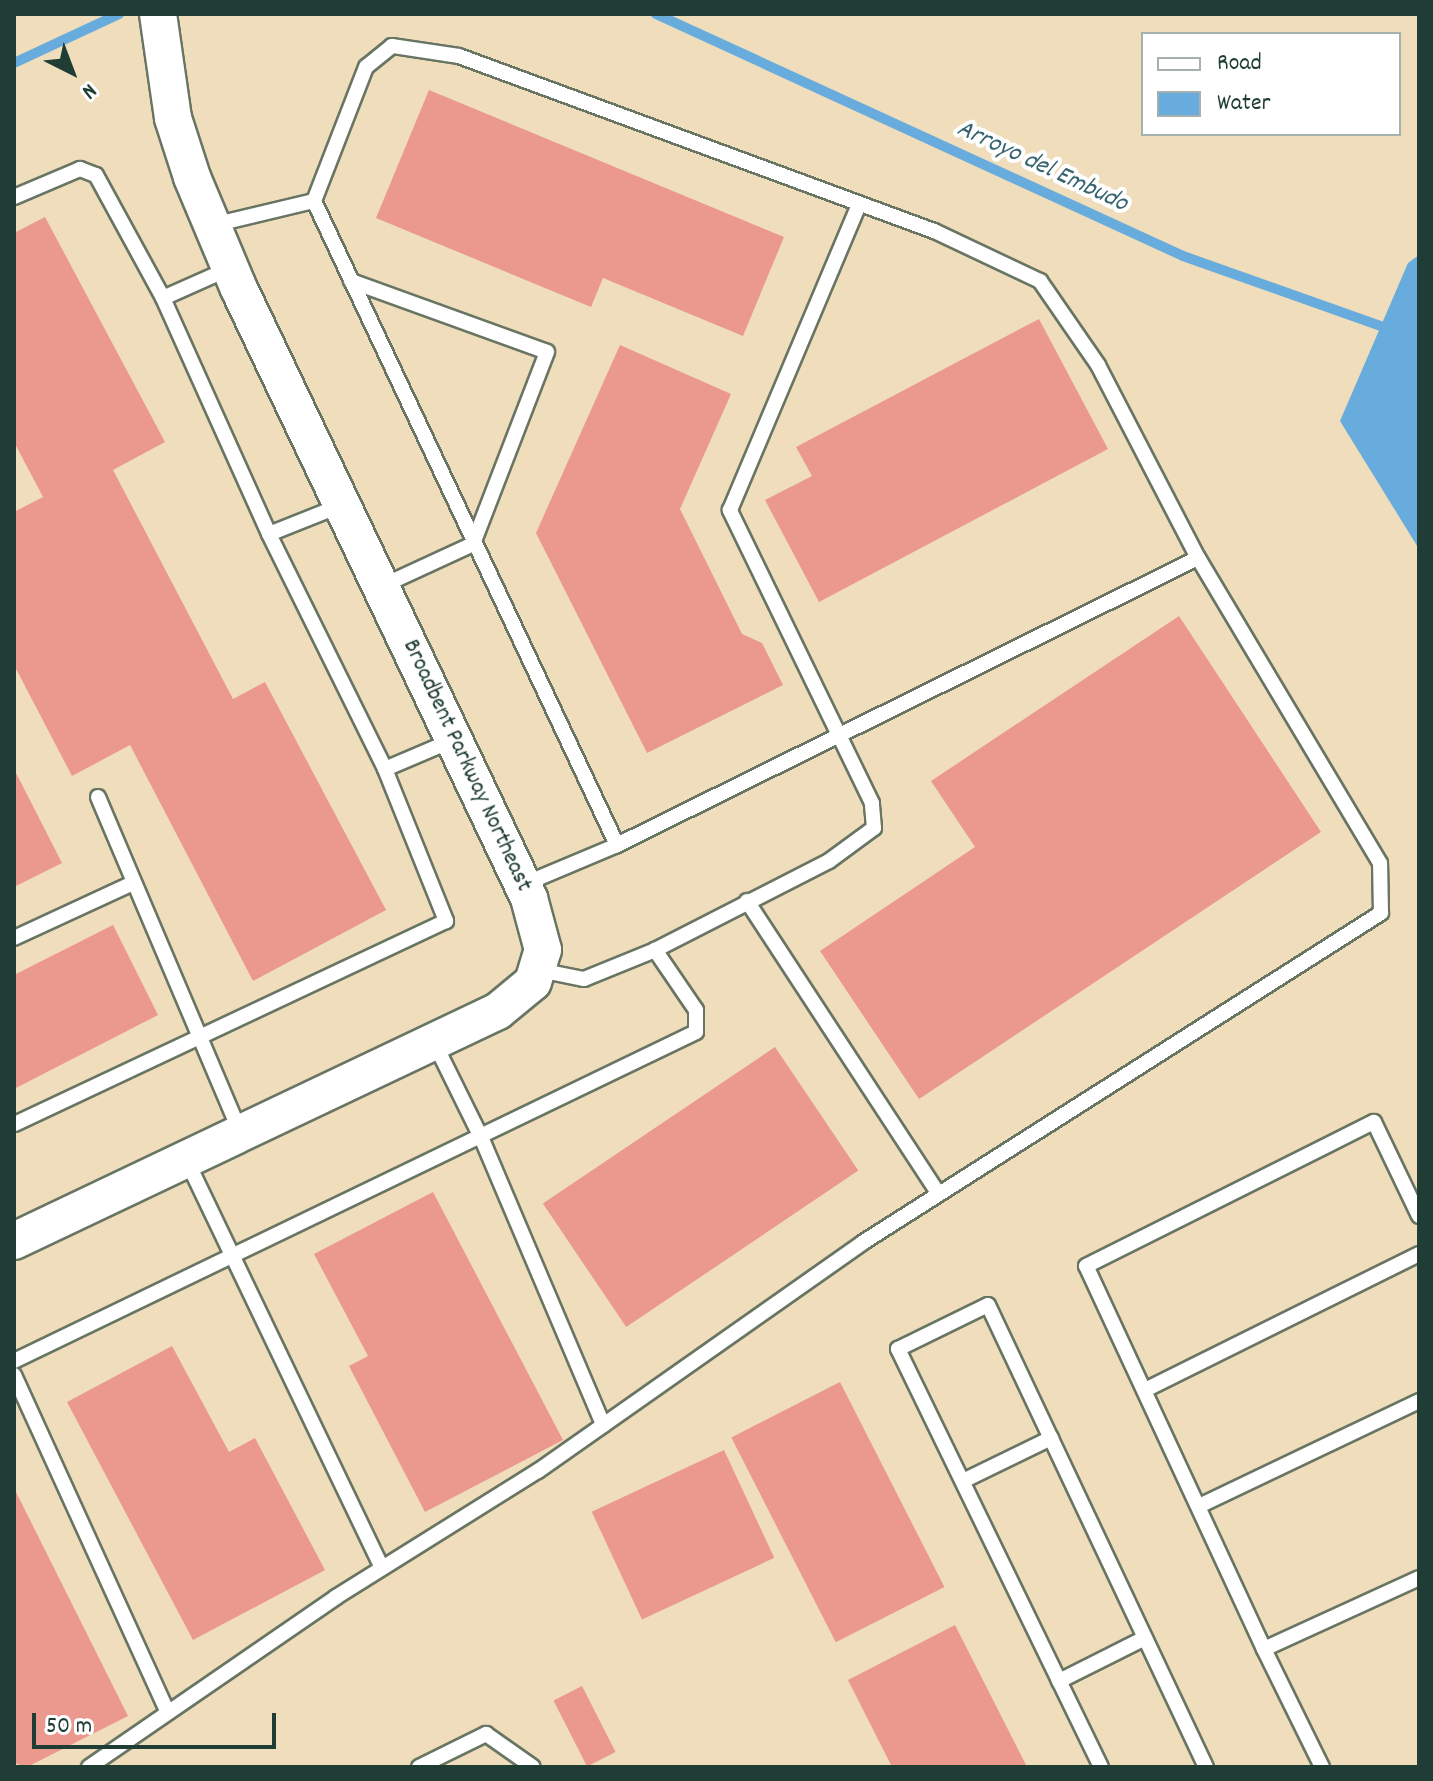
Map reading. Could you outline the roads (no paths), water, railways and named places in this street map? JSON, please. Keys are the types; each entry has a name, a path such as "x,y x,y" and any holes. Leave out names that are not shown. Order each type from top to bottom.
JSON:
{"street":[{"name":"Broadbent Parkway Northeast","path":"158,14 173,118 212,225 522,885 541,930 539,970"},
{"path":"14,1241 434,1042 515,1000 539,970"}],"lane":[{"path":"89,1767 167,1711 603,1425 939,1194 1381,913 1380,863 1198,558 1098,365 1040,281 934,231 459,56 392,46 366,67 314,201 617,845"},
{"path":"14,197 80,169 96,175 163,298 269,534 385,769 446,921 14,1124"},
{"path":"212,225 314,201"},
{"path":"539,970 584,979 655,950 829,861 874,828 872,803 730,510 859,205"},
{"path":"163,298 230,268"},
{"path":"351,281 547,352 473,544 380,587"},
{"path":"269,534 342,505"},
{"path":"522,885 617,845 1198,558"},
{"path":"385,769 453,740"},
{"path":"98,797 131,884 202,1034 241,1133"},
{"path":"14,938 131,884"},
{"path":"747,901 939,1194"},
{"path":"14,1361 696,1032 696,1010 655,950"},
{"path":"434,1042 481,1137 603,1425"},
{"path":"1322,1767 1086,1266 1374,1122 1419,1216"},
{"path":"186,1159 382,1568"},
{"path":"1145,1390 1419,1254"},
{"path":"1101,1767 898,1349 988,1305 1206,1767"},
{"path":"14,1375 167,1711"},
{"path":"1199,1506 1419,1401"},
{"path":"963,1481 1051,1438"},
{"path":"1264,1649 1419,1578"},
{"path":"1059,1681 1145,1638"},
{"path":"419,1767 486,1734 533,1767"}],"water":[{"path":"1419,255 1419,549 1340,421 1408,263"}],"waterway":[{"name":"Arroyo del Embudo","path":"14,63 119,14"},
{"name":"Arroyo del Embudo","path":"656,14 1183,256 1392,330"}]}
